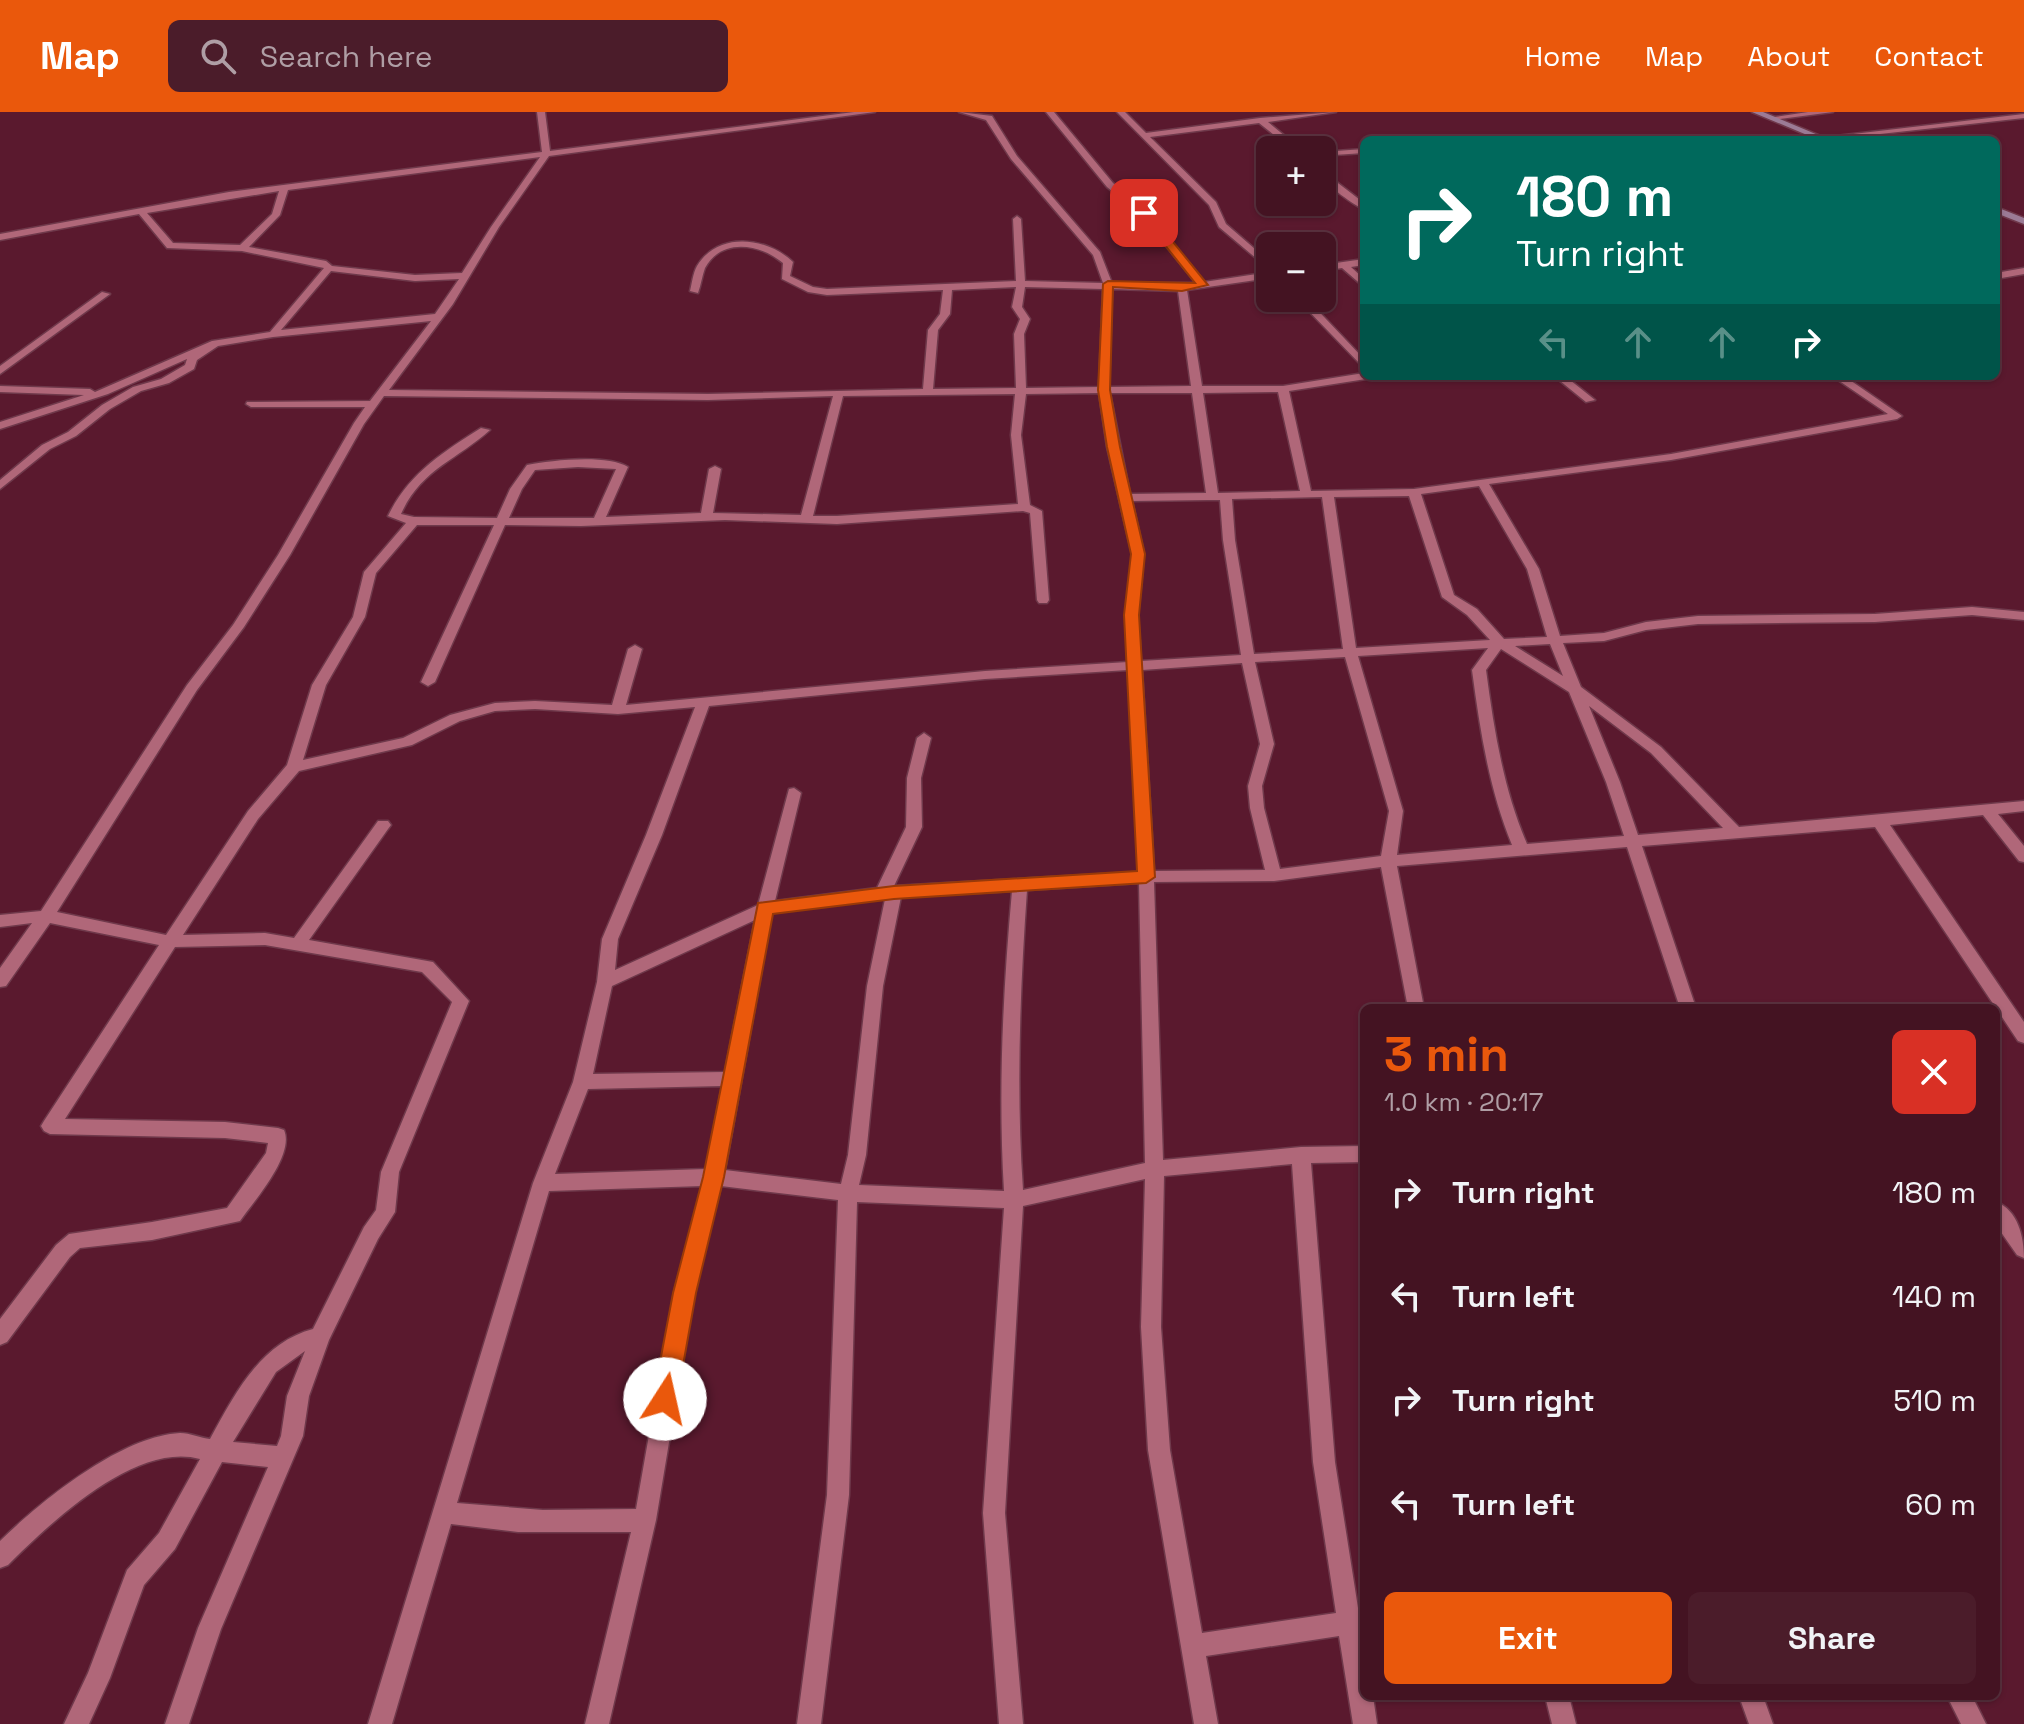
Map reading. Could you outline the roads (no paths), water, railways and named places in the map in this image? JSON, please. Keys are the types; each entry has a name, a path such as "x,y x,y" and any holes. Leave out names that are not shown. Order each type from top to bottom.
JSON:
{"main road":[{"path":"1756,112 1817,136"},
{"path":"2000,212 2024,221"}],"street":[{"path":"0,981 46,916 192,688 238,627 284,555 359,423 438,317 546,154 541,112"},
{"path":"769,112 779,123"},
{"path":"0,237 284,188 871,112"},
{"path":"963,112 989,118 1014,157 1097,254 1108,284 1104,390 1113,447 1138,554 1132,615 1146,877 1155,1197 1151,1327 1159,1450 1206,1724"},
{"path":"1050,112 1110,185 1144,213 1202,285"},
{"path":"1121,112 1213,204 1222,225 1256,255"},
{"path":"1146,135 1332,112"},
{"path":"1772,118 1829,112"},
{"path":"1851,136 2024,116"},
{"path":"1260,120 1280,136"},
{"path":"1336,153 1360,151"},
{"path":"1336,186 1360,204"},
{"path":"242,248 276,215 284,188"},
{"path":"141,211 170,246 273,252 329,268 415,278 465,276"},
{"path":"1017,219 1021,284 1017,307 1025,319 1019,334 1021,390 1016,435 1024,507"},
{"path":"695,291 702,267 722,247 738,242 775,249 788,262 785,277 811,290 1021,284 1182,288 1256,277"},
{"path":"1336,266 1360,263"},
{"path":"1344,265 1360,280"},
{"path":"273,334 329,268"},
{"path":"2000,275 2024,271"},
{"path":"928,391 933,330 945,314 948,287"},
{"path":"1182,288 1196,387 1229,540 1248,660 1267,744 1255,786 1274,875"},
{"path":"0,371 105,294"},
{"path":"1314,312 1360,361"},
{"path":"0,426 104,392 216,343 438,317"},
{"path":"0,486 46,447 72,434 106,407 137,389 165,381 190,367 192,359 216,343"},
{"path":"251,404 378,399 708,397 1196,387 1283,389 1360,377"},
{"path":"1564,380 1590,400"},
{"path":"1127,498 1414,492 1671,457 1897,416 1843,380"},
{"path":"0,389 104,392"},
{"path":"1283,389 1306,492"},
{"path":"806,519 839,393"},
{"path":"485,430 434,464 401,496 394,516 414,521 599,521 706,517 837,520 1024,507 1036,511 1043,600"},
{"path":"428,682 516,489 531,467 556,462 580,466 616,464 622,467 599,521"},
{"path":"706,517 715,469"},
{"path":"1482,482 1533,569 1555,640 1613,782 1687,1004"},
{"path":"1327,492 1350,653 1396,811 1388,861 1415,1004"},
{"path":"1414,492 1448,597 1472,612 1499,642 1578,691 1656,750 1735,832"},
{"path":"0,1335 63,1251 76,1240 137,1233 233,1215 275,1155 278,1136 225,1130 50,1126 253,815 294,767 319,685 359,617 370,572 414,521"},
{"path":"294,767 407,742 455,718 495,707 535,705 618,710 703,704 985,675 1604,637 1646,626 1698,620 1875,618 1972,611 2024,616"},
{"path":"1499,642 1479,670 1502,805 1521,849"},
{"path":"618,710 635,649"},
{"path":"380,1724 542,1183 582,1082 605,982 610,939 654,835 703,704"},
{"path":"809,1724 838,1495 848,1193 857,1155 888,893 914,827 914,778 924,738"},
{"path":"597,1724 645,1520 684,1293 714,1177 730,1079 765,908 794,793"},
{"path":"605,982 765,908 888,893 1146,877 1274,875 1388,861 1879,821 2024,806"},
{"path":"1985,808 2024,857"},
{"path":"1879,821 2024,1036"},
{"path":"298,944 383,825"},
{"path":"1011,1724 1002,1580 994,1513 1014,1200 1010,1136 1010,1015 1020,885"},
{"path":"0,921 46,916 168,941 265,939 427,966 461,1001 390,1172 385,1212 371,1233 320,1337 298,1396 292,1436 210,1628 177,1724"},
{"path":"582,1082 730,1079"},
{"path":"542,1183 714,1177 848,1193 1014,1200 1152,1169 1301,1155 1360,1154"},
{"path":"1301,1155 1324,1462 1357,1620 1360,1659"},
{"path":"2000,1216 2024,1249"},
{"path":"76,1724 98,1678 135,1578 167,1541 237,1412 269,1365 297,1343 320,1337"},
{"path":"0,1557 60,1504 109,1469 154,1450 181,1444 216,1451 284,1457"},
{"path":"442,1511 483,1519 541,1523 645,1520"},
{"path":"1191,1646 1357,1620"},
{"path":"1363,1700 1365,1724"},
{"path":"1558,1700 1564,1724"},
{"path":"1752,1700 1761,1724"},
{"path":"1961,1700 1974,1724"}]}
